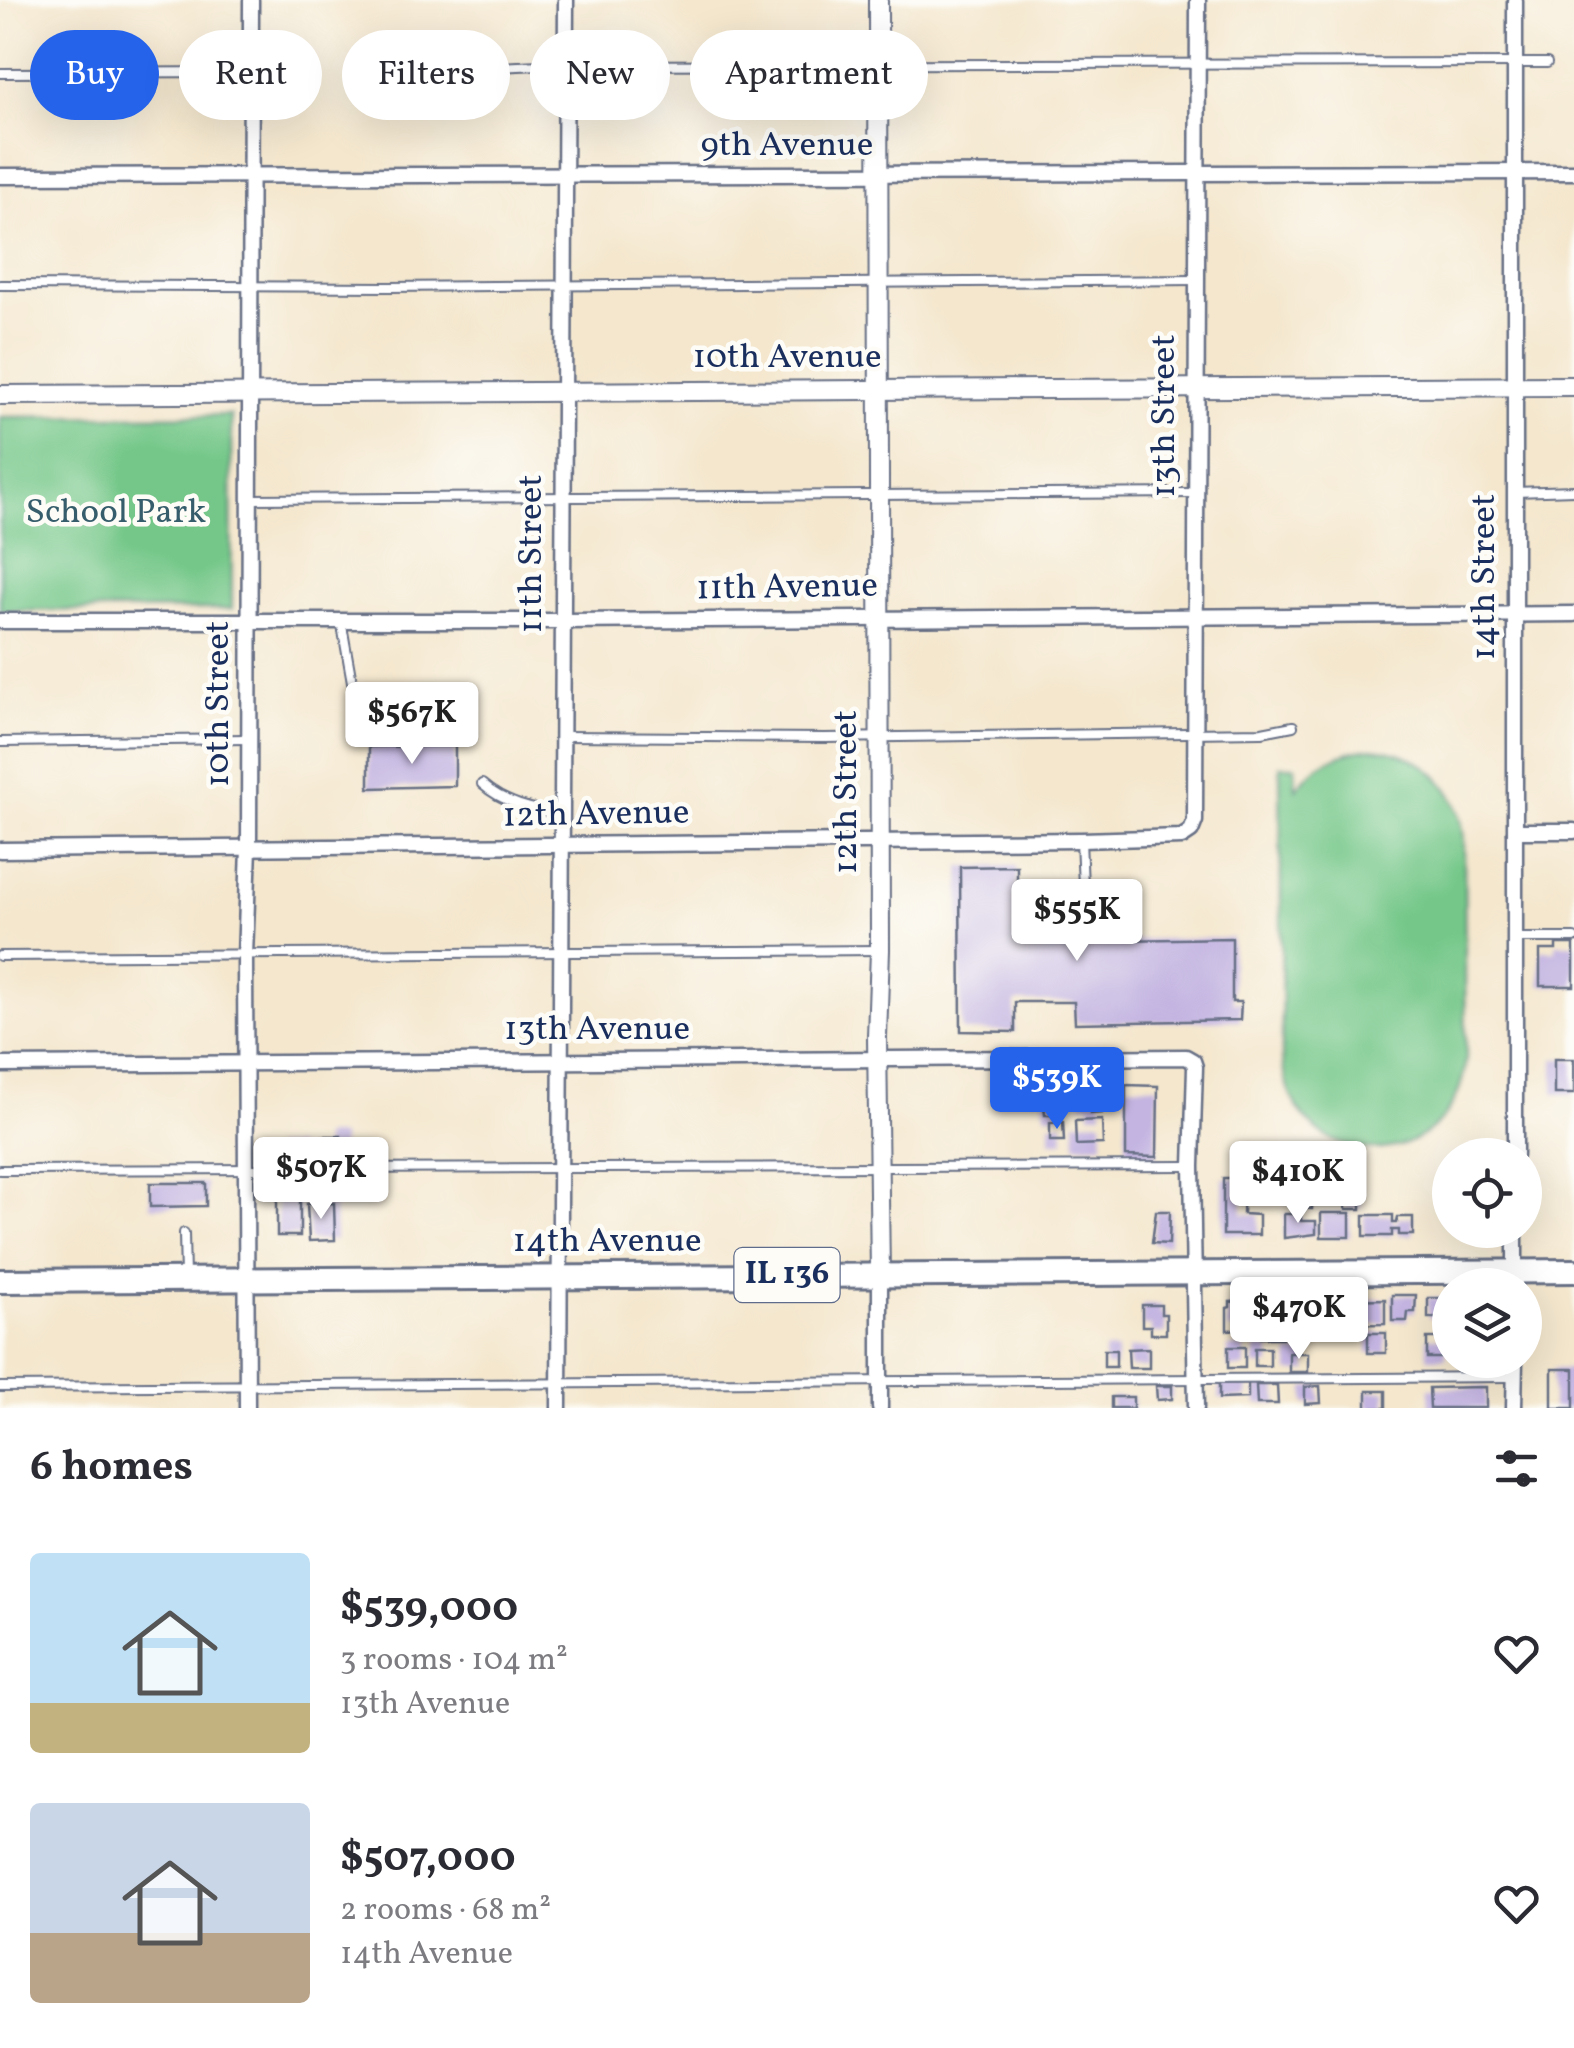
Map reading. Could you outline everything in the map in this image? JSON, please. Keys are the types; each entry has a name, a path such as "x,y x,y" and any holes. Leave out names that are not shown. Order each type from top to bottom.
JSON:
{"main road":[{"name":"14th Avenue","path":"1542,1275 1574,1271"},
{"name":"14th Avenue","path":"0,1281 1194,1272 1432,1276"}],"street":[{"name":"10th Street","path":"250,0 250,30"},
{"name":"11th Street","path":"565,30 566,0"},
{"name":"12th Street","path":"878,0 878,30"},
{"name":"13th Street","path":"1191,831 1198,0"},
{"name":"14th Street","path":"1514,1138 1516,0"},
{"name":"10th Street","path":"247,1408 249,120"},
{"name":"11th Street","path":"559,1408 564,120"},
{"name":"12th Street","path":"878,120 880,1408"},
{"name":"9th Avenue","path":"0,176 1574,172"},
{"name":"10th Avenue","path":"0,396 1574,386"},
{"name":"11th Avenue","path":"0,620 562,621 1574,614"},
{"path":"1515,830 1574,831"},
{"name":"12th Avenue","path":"0,850 1081,840 1182,837 1191,831"},
{"name":"13th Avenue","path":"0,1064 1186,1057 1194,1061 1192,1166"},
{"path":"1192,1166 1196,1408"},
{"path":"1514,1378 1514,1408"}],"lane":[{"path":"928,64 1547,63"},
{"path":"0,73 179,72"},
{"path":"0,285 1196,280"},
{"path":"1515,492 1574,490"},
{"path":"250,499 1194,493"},
{"path":"341,620 352,682"},
{"path":"562,736 825,738 1262,732 1294,726"},
{"path":"0,742 248,739"},
{"path":"482,784 500,797 546,812 562,812"},
{"path":"1081,840 1083,886 1094,917"},
{"path":"1515,938 1574,938"},
{"path":"0,956 880,950"},
{"path":"0,1170 1192,1166"},
{"path":"184,1232 185,1280"},
{"path":"0,1387 1432,1378"}],"green space":[{"name":"School Park","path":"231,415 232,609 0,611 0,417"},
{"path":"1372,748 1391,751 1423,765 1447,789 1461,820 1466,1058 1456,1098 1434,1126 1406,1143 1374,1149 1342,1144 1314,1127 1292,1099 1282,1059 1280,766 1295,766 1296,789 1329,760"}],"building":[{"path":"455,746 455,786 369,788 369,747"},
{"path":"1017,866 1017,891 1063,891 1064,941 1232,938 1232,1002 1241,1002 1240,1020 1075,1023 1074,1002 1015,1002 1015,1032 961,1031 960,867"},
{"path":"1556,944 1574,944 1574,986 1540,986 1540,950 1556,950"},
{"path":"1554,1059 1574,1059 1574,1094 1554,1094"},
{"path":"1126,1085 1158,1086 1157,1157 1126,1156"},
{"path":"1042,1086 1067,1086 1067,1104 1060,1105 1060,1115 1045,1115"},
{"path":"1101,1087 1102,1113 1090,1114 1090,1104 1082,1104 1081,1088"},
{"path":"1102,1120 1103,1144 1076,1145 1075,1121"},
{"path":"1063,1122 1064,1141 1050,1141 1050,1123"},
{"path":"323,1136 341,1136 342,1162 324,1163"},
{"path":"274,1146 297,1146 297,1163 274,1163"},
{"path":"1223,1178 1244,1178 1243,1214 1259,1215 1259,1235 1223,1235"},
{"path":"150,1183 206,1183 206,1206 150,1207"},
{"path":"1295,1184 1313,1185 1312,1209 1295,1208"},
{"path":"300,1192 300,1236 277,1236 277,1193"},
{"path":"1346,1192 1361,1192 1361,1209 1346,1209"},
{"path":"334,1203 335,1240 309,1241 307,1204"},
{"path":"1156,1211 1170,1211 1169,1244 1152,1243"},
{"path":"1321,1213 1350,1213 1350,1237 1321,1237"},
{"path":"1284,1214 1301,1214 1301,1221 1316,1221 1316,1234 1284,1238"},
{"path":"1364,1215 1393,1215 1393,1223 1397,1223 1398,1217 1413,1217 1413,1235 1399,1235 1399,1230 1392,1230 1392,1236 1364,1236"},
{"path":"1392,1295 1416,1295 1415,1312 1408,1312 1407,1321 1392,1321"},
{"path":"1428,1298 1432,1298 1432,1318 1428,1318"},
{"path":"1385,1299 1385,1324 1329,1325 1328,1306 1344,1305 1344,1300"},
{"path":"1245,1301 1245,1329 1227,1330 1230,1302"},
{"path":"1260,1302 1282,1302 1282,1338 1260,1338"},
{"path":"1293,1302 1312,1303 1308,1333 1293,1332"},
{"path":"1142,1305 1161,1305 1161,1314 1166,1314 1166,1334 1151,1334 1151,1326 1142,1326"},
{"path":"1368,1333 1386,1333 1386,1353 1368,1353"},
{"path":"1427,1338 1432,1338 1432,1358 1427,1358"},
{"path":"1228,1347 1245,1347 1245,1368 1228,1368"},
{"path":"1149,1348 1149,1368 1129,1368 1128,1349"},
{"path":"1255,1348 1270,1348 1270,1366 1255,1366"},
{"path":"1104,1350 1116,1350 1116,1367 1104,1367"},
{"path":"1289,1353 1308,1353 1308,1372 1289,1372"},
{"path":"1552,1369 1574,1369 1574,1408 1552,1408"},
{"path":"1219,1383 1248,1383 1248,1398 1219,1399"},
{"path":"1256,1385 1277,1385 1278,1404 1257,1404"},
{"path":"1156,1386 1172,1386 1172,1399 1157,1400"},
{"path":"1320,1386 1321,1403 1305,1404 1305,1387"},
{"path":"1486,1387 1486,1408 1430,1408 1429,1388"},
{"path":"1367,1391 1386,1391 1386,1408 1367,1408"},
{"path":"1111,1397 1133,1397 1133,1408 1111,1408"}]}
